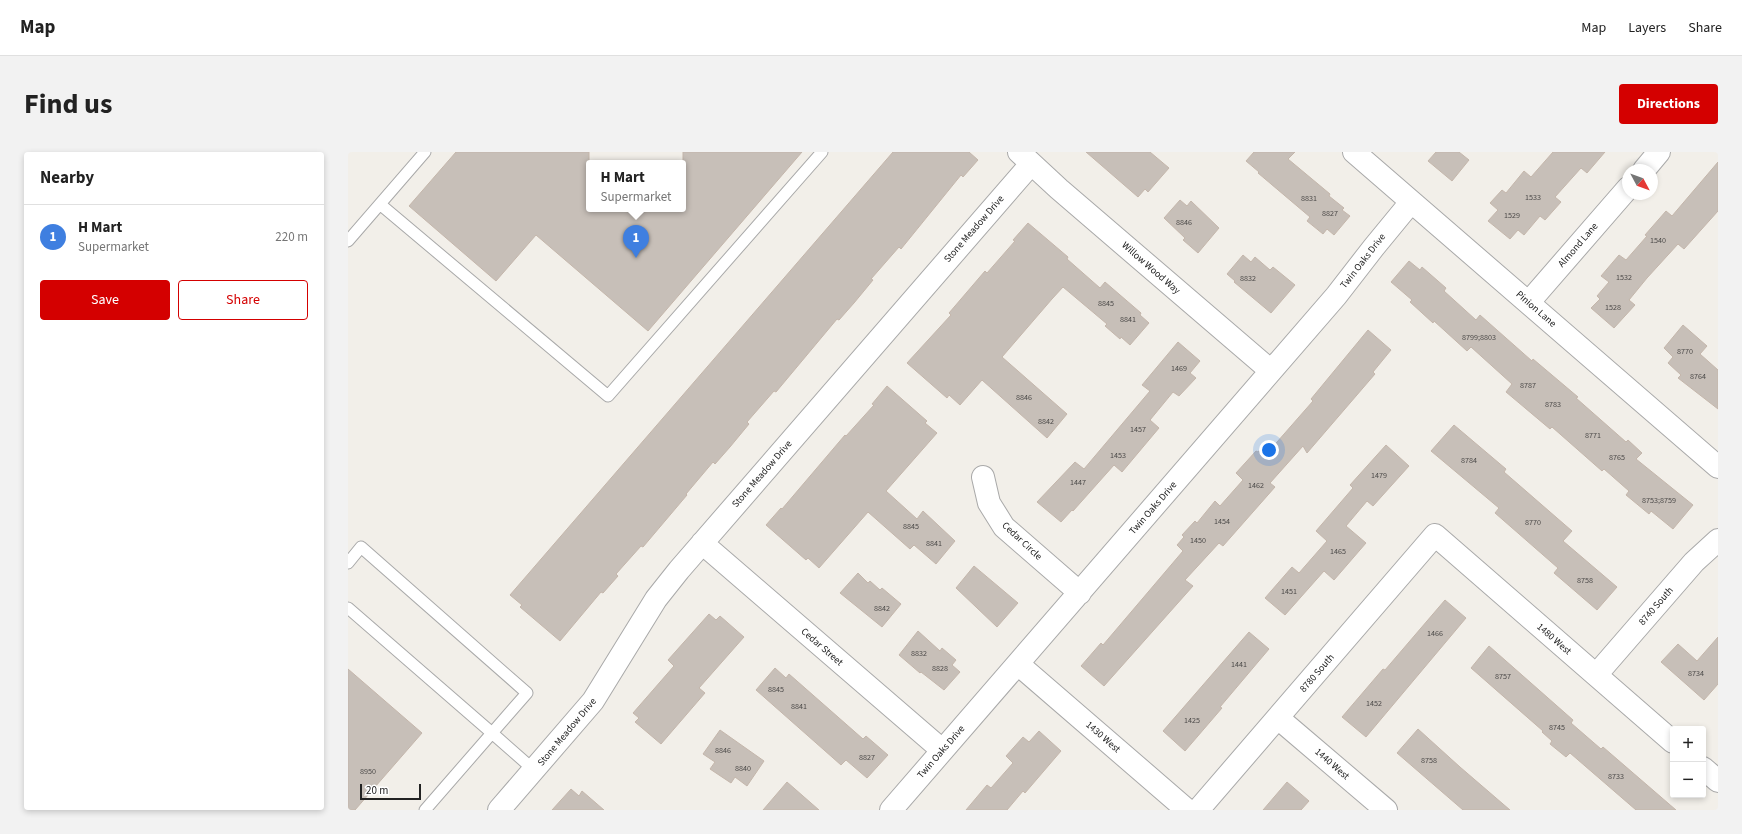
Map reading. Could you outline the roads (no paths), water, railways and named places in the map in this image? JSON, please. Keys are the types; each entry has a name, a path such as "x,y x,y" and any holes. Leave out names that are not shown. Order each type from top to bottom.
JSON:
{"street":[{"name":"Pinion Lane","path":"1355,152 1718,467"},
{"path":"1649,164 1659,152"},
{"name":"Willow Wood Way","path":"1025,158 1272,371"},
{"name":"Stone Meadow Drive","path":"499,810 594,701 656,599 1025,158"},
{"name":"Almond Lane","path":"1529,302 1622,195"},
{"name":"Twin Oaks Drive","path":"891,810 1272,371 1336,296 1411,202"},
{"name":"Cedar Circle","path":"983,477 989,504 1004,527 1080,593"},
{"name":"1480 West","path":"1435,535 1670,739"},
{"name":"8780 South","path":"1198,810 1435,535"},
{"name":"8740 South","path":"1596,675 1694,562 1718,540"},
{"name":"Cedar Street","path":"702,543 942,750"},
{"name":"1430 West","path":"1018,664 1188,810"},
{"name":"1440 West","path":"1278,718 1386,810"},
{"path":"1706,771 1718,781"}],"lane":[{"path":"348,241 381,205 425,152"},
{"path":"381,205 608,396 822,152"},
{"path":"348,562 361,547 527,693 425,810"},
{"path":"348,608 534,770"}],"place":[{"name":"H Mart","path":"636,258"}]}
